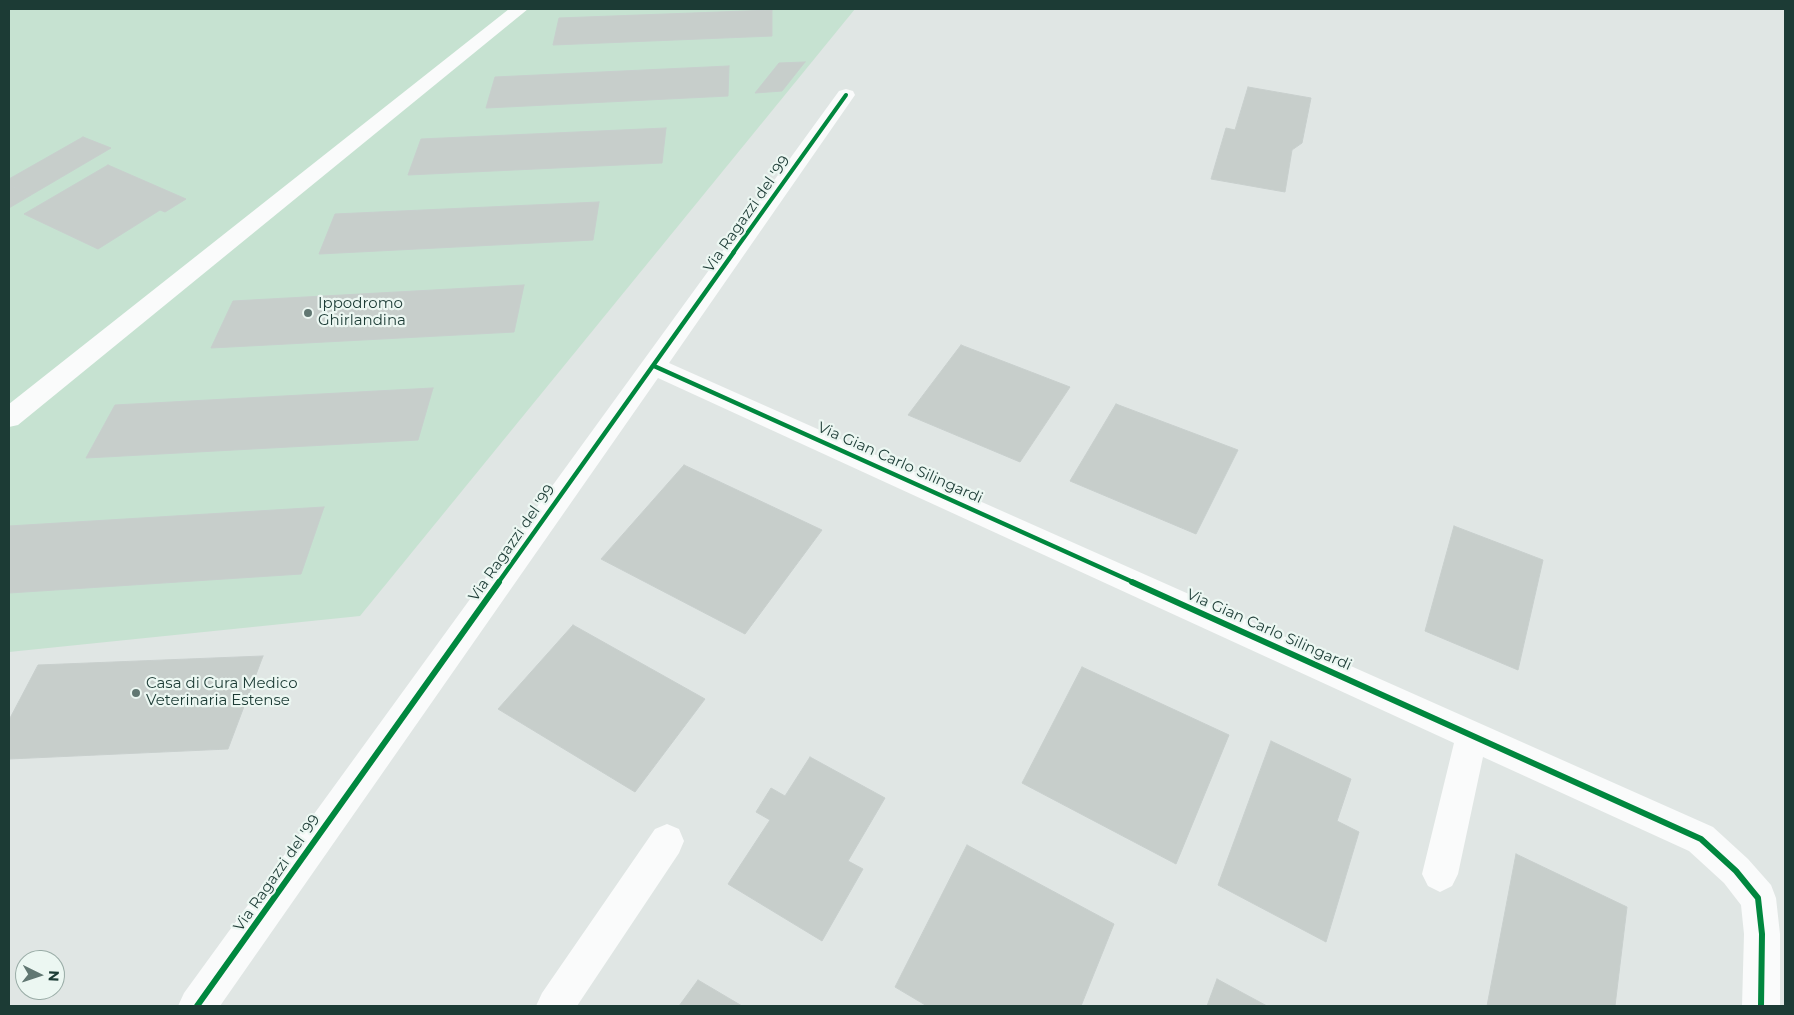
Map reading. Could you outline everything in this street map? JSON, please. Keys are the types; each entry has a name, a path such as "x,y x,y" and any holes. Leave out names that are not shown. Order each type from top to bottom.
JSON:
{"street":[{"path":"9,418 519,9"},
{"name":"Via Ragazzi del '99","path":"197,1006 846,95"},
{"name":"Via Gian Carlo Silingardi","path":"654,366 1701,839 1736,871 1758,898 1762,934 1761,1006"},
{"path":"1440,874 1472,736"},
{"path":"555,1006 667,841"}],"green space":[{"name":"Ippodromo Ghirlandina","path":"9,9 855,9 360,616 9,652"}],"building":[{"path":"772,10 772,36 553,45 559,18"},
{"path":"805,62 782,91 755,93 779,63"},
{"path":"729,66 728,96 486,108 495,77"},
{"path":"1248,87 1311,98 1302,143 1292,150 1285,192 1211,179 1226,128 1235,130"},
{"path":"666,128 662,163 408,175 421,139"},
{"path":"83,137 111,148 31,195 9,185 9,179"},
{"path":"108,165 186,199 165,212 160,210 98,249 24,214"},
{"path":"9,185 31,195 9,208"},
{"path":"599,202 593,240 319,254 335,214"},
{"path":"524,285 514,332 211,348 233,301"},
{"path":"961,345 1070,387 1020,462 908,415"},
{"path":"433,388 418,440 86,458 115,405"},
{"path":"1116,404 1238,450 1196,534 1070,481"},
{"path":"684,465 822,530 745,634 601,559"},
{"path":"324,507 301,574 9,593 9,526"},
{"path":"1454,526 1543,560 1518,670 1425,631"},
{"path":"573,625 705,699 635,792 498,709"},
{"name":"Casa di Cura Medico Veterinaria Estense","path":"263,656 228,749 9,759 9,720 38,665"},
{"path":"1082,667 1229,735 1176,864 1022,783"},
{"path":"1271,741 1351,779 1337,821 1359,832 1326,942 1218,885"},
{"path":"810,757 885,798 848,861 863,869 822,941 728,884 770,820 756,812 771,788 785,796"},
{"path":"967,845 1114,924 1081,1006 927,1006 895,987"},
{"path":"1516,854 1627,907 1615,1006 1487,1006"},
{"path":"1217,979 1267,1006 1207,1006"},
{"path":"698,980 742,1006 679,1006"}],"cycle path":[{"path":"197,1006 846,95"},
{"path":"654,366 1701,839 1736,871 1758,898 1762,934 1761,1006"}],"place":[{"name":"Ippodromo Ghirlandina","path":"308,313"},
{"name":"Casa di Cura Medico Veterinaria Estense","path":"136,693"}]}
